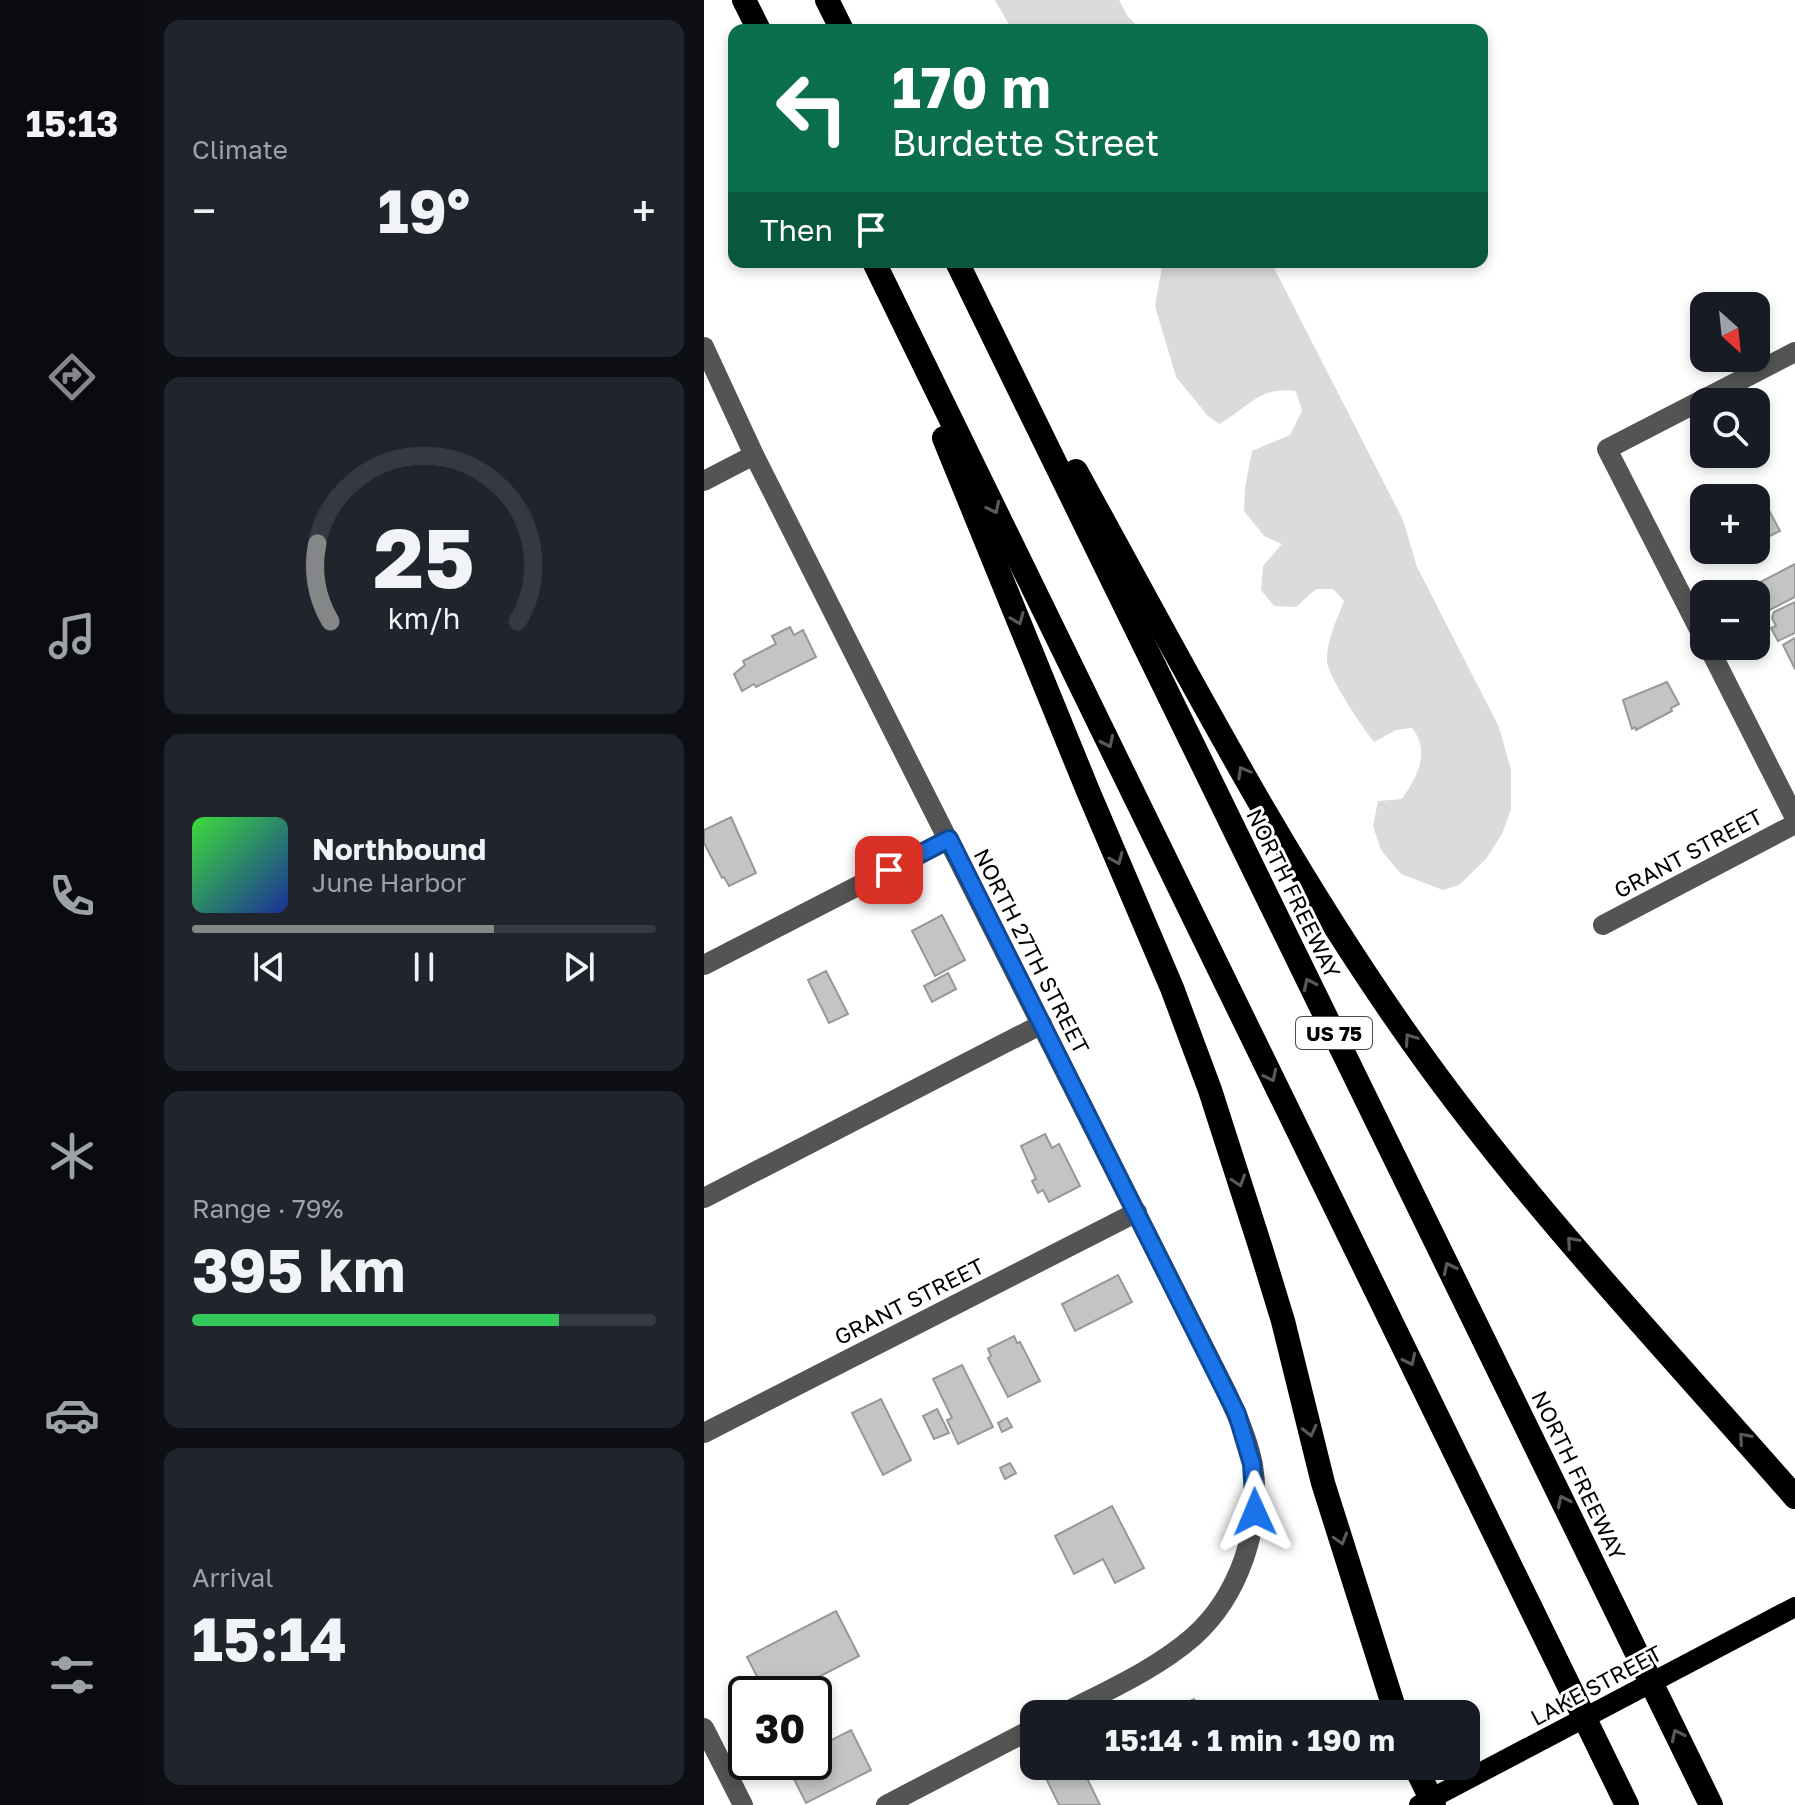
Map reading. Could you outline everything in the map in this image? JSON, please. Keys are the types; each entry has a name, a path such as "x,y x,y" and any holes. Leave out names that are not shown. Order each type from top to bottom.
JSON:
{"highway":[{"path":"744,0 756,24"},
{"path":"827,0 839,24"},
{"path":"875,268 1088,791 1172,988 1210,1090 1266,1263 1323,1483 1392,1700"},
{"path":"876,268 1627,1805"},
{"path":"962,268 1284,846 1331,923 1420,1053 1505,1162 1795,1497"},
{"name":"NORTH FREEWAY","path":"962,268 1711,1805"},
{"path":"1420,1780 1427,1803"}],"main road":[{"name":"LAKE STREET","path":"1427,1803 1795,1607"}],"street":[{"name":"NORTH 27TH STREET","path":"704,347 754,455 1237,1414 1251,1459 1255,1500 1252,1527 1230,1589 1208,1621 1174,1652 1088,1700"},
{"path":"1690,612 1607,449 1795,352"},
{"path":"704,481 754,455"},
{"path":"1715,660 1795,821"},
{"name":"GRANT STREET","path":"1603,925 1795,821"},
{"path":"704,965 949,839"},
{"path":"704,1198 1042,1024"},
{"name":"GRANT STREET","path":"704,1433 1137,1212"},
{"path":"704,1728 743,1805"},
{"path":"886,1805 1020,1735"}],"shaded area":[{"path":"995,0 1119,0 1136,24 1009,24"},
{"path":"1162,268 1274,268 1403,520 1417,567 1499,727 1511,770 1511,809 1502,834 1486,859 1459,885 1443,890 1401,874 1381,850 1373,826 1378,801 1402,799 1417,773 1421,746 1412,728 1396,730 1374,742 1333,678 1327,661 1328,646 1344,601 1333,589 1316,589 1296,607 1274,606 1261,590 1263,566 1282,544 1264,536 1244,511 1245,488 1252,451 1290,435 1302,411 1296,391 1283,390 1263,395 1219,424 1208,416 1176,377 1155,306"}],"building":[{"path":"1770,512 1780,531 1770,536"},
{"path":"1795,564 1795,597 1770,610 1770,580 1764,580"},
{"path":"1795,602 1795,633 1778,641 1771,628 1776,626 1772,618 1774,612"},
{"path":"790,627 794,635 803,630 816,657 742,691 734,674 745,665 743,661 776,644 772,636"},
{"path":"1795,638 1795,669 1783,645"},
{"path":"1667,682 1679,704 1671,708 1672,711 1636,730 1635,727 1632,729 1623,700"},
{"path":"731,817 756,873 729,886 704,843 704,830"},
{"path":"942,915 965,960 935,976 912,931"},
{"path":"826,971 848,1014 829,1023 808,980"},
{"path":"948,973 956,989 932,1002 924,986"},
{"path":"1045,1134 1052,1148 1059,1144 1080,1186 1049,1202 1043,1190 1038,1193 1032,1181 1036,1179 1021,1146"},
{"path":"1118,1275 1132,1302 1075,1331 1062,1304"},
{"path":"1014,1336 1040,1381 1008,1397 988,1358 991,1356 988,1349"},
{"path":"962,1365 993,1427 958,1444 947,1420 952,1418 933,1379"},
{"path":"881,1399 911,1460 883,1475 852,1413"},
{"path":"937,1409 949,1433 934,1439 923,1416"},
{"path":"1007,1418 1012,1427 1002,1432 998,1423"},
{"path":"1010,1463 1016,1473 1005,1479 1000,1468"},
{"path":"1112,1506 1144,1568 1115,1583 1103,1559 1074,1574 1055,1536"},
{"path":"836,1611 859,1656 821,1676 757,1676 747,1657"},
{"path":"851,1730 871,1770 806,1803 794,1780 832,1780 832,1740"},
{"path":"1047,1780 1088,1780 1100,1805 1059,1805"}],"route":[{"path":"889,870 949,839 1237,1414 1252,1464 1255,1512"}]}
